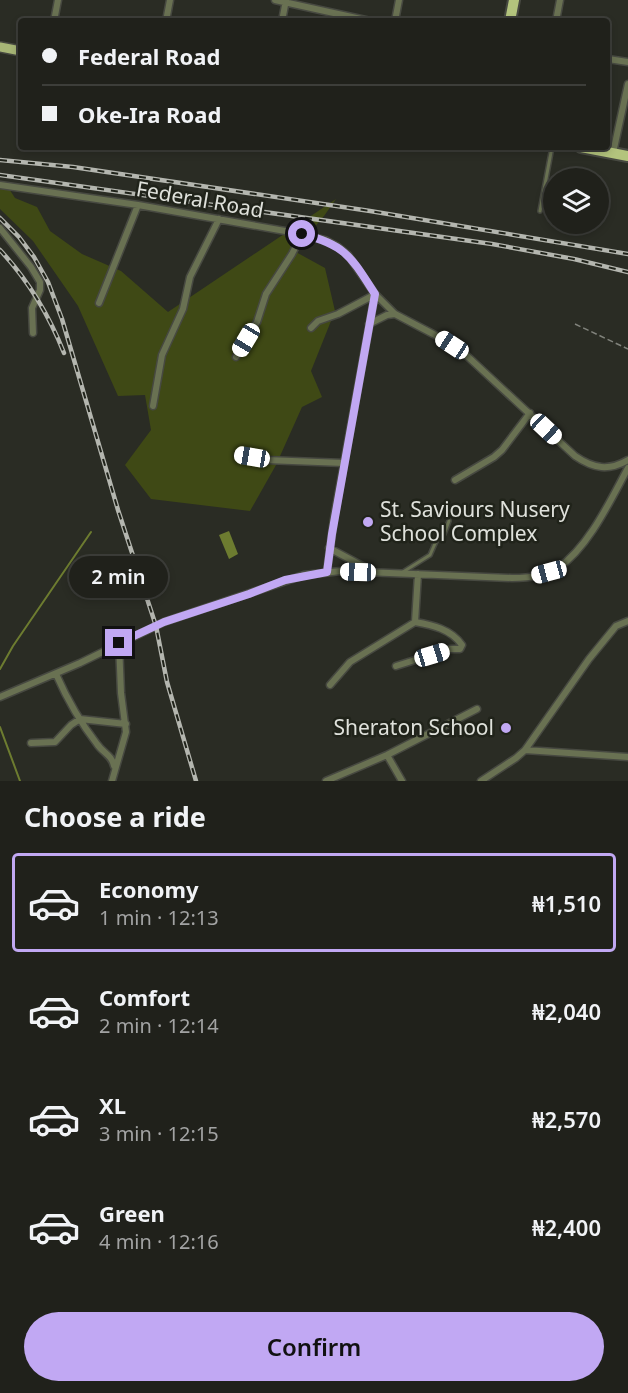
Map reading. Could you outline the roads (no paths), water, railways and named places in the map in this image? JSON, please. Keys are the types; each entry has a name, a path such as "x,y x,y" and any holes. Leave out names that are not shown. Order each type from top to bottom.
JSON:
{"highway":[{"path":"511,18 514,0"},
{"path":"597,150 628,156"}],"main road":[{"path":"0,47 18,50"}],"street":[{"path":"54,18 57,0"},
{"path":"167,18 170,0"},
{"path":"275,0 357,18"},
{"path":"396,18 399,0"},
{"path":"557,18 560,0"},
{"path":"282,18 285,1"},
{"path":"610,59 628,62"},
{"path":"613,153 628,84"},
{"name":"Federal Road","path":"0,185 138,205 325,240 343,251 362,273 375,294 395,314 437,336 466,355 575,456 588,465 602,468 617,466 628,460"},
{"path":"99,303 138,205"},
{"path":"153,406 162,355 183,309 190,277 219,219"},
{"path":"0,228 40,282 40,290 32,308 33,333"},
{"path":"236,357 257,322 266,294 302,234"},
{"path":"327,572 336,506 375,294"},
{"path":"311,328 318,321 338,314 375,294"},
{"path":"369,324 387,315 395,314"},
{"path":"455,480 502,450 530,413"},
{"path":"238,455 266,459 344,463"},
{"path":"0,697 56,674 164,622 285,580 327,572 375,572 512,579 528,578 549,572 559,567 589,535 628,468"},
{"path":"329,548 375,572"},
{"path":"415,622 418,574"},
{"path":"481,781 525,750 589,659 616,626 628,621"},
{"path":"330,685 350,662 415,622 433,625 457,638 462,645 460,649 450,649 396,666"},
{"path":"112,781 123,746 126,724 121,693 119,643"},
{"path":"56,674 71,706 98,747 112,758 115,770"},
{"path":"326,781 387,754 477,709"},
{"path":"31,743 55,742 71,724 80,719 126,724"},
{"path":"525,750 628,757"},
{"path":"387,754 402,781"}],"lane":[{"path":"540,211 551,150"},
{"path":"401,573 429,555 437,539 444,534 449,521"}],"waterway":[{"path":"0,669 13,646 91,532"},
{"path":"0,727 20,781"}],"railway":[{"path":"0,160 73,167 370,211 628,254"},
{"path":"0,175 492,244 574,259 628,272"},
{"path":"0,218 19,237 34,257 48,282 62,319 118,510 156,626 167,682 196,781"},
{"path":"0,250 37,298 64,353"}],"place":[{"name":"St. Saviours Nusery School Complex","path":"368,522"},
{"name":"Sheraton School","path":"506,728"}]}
